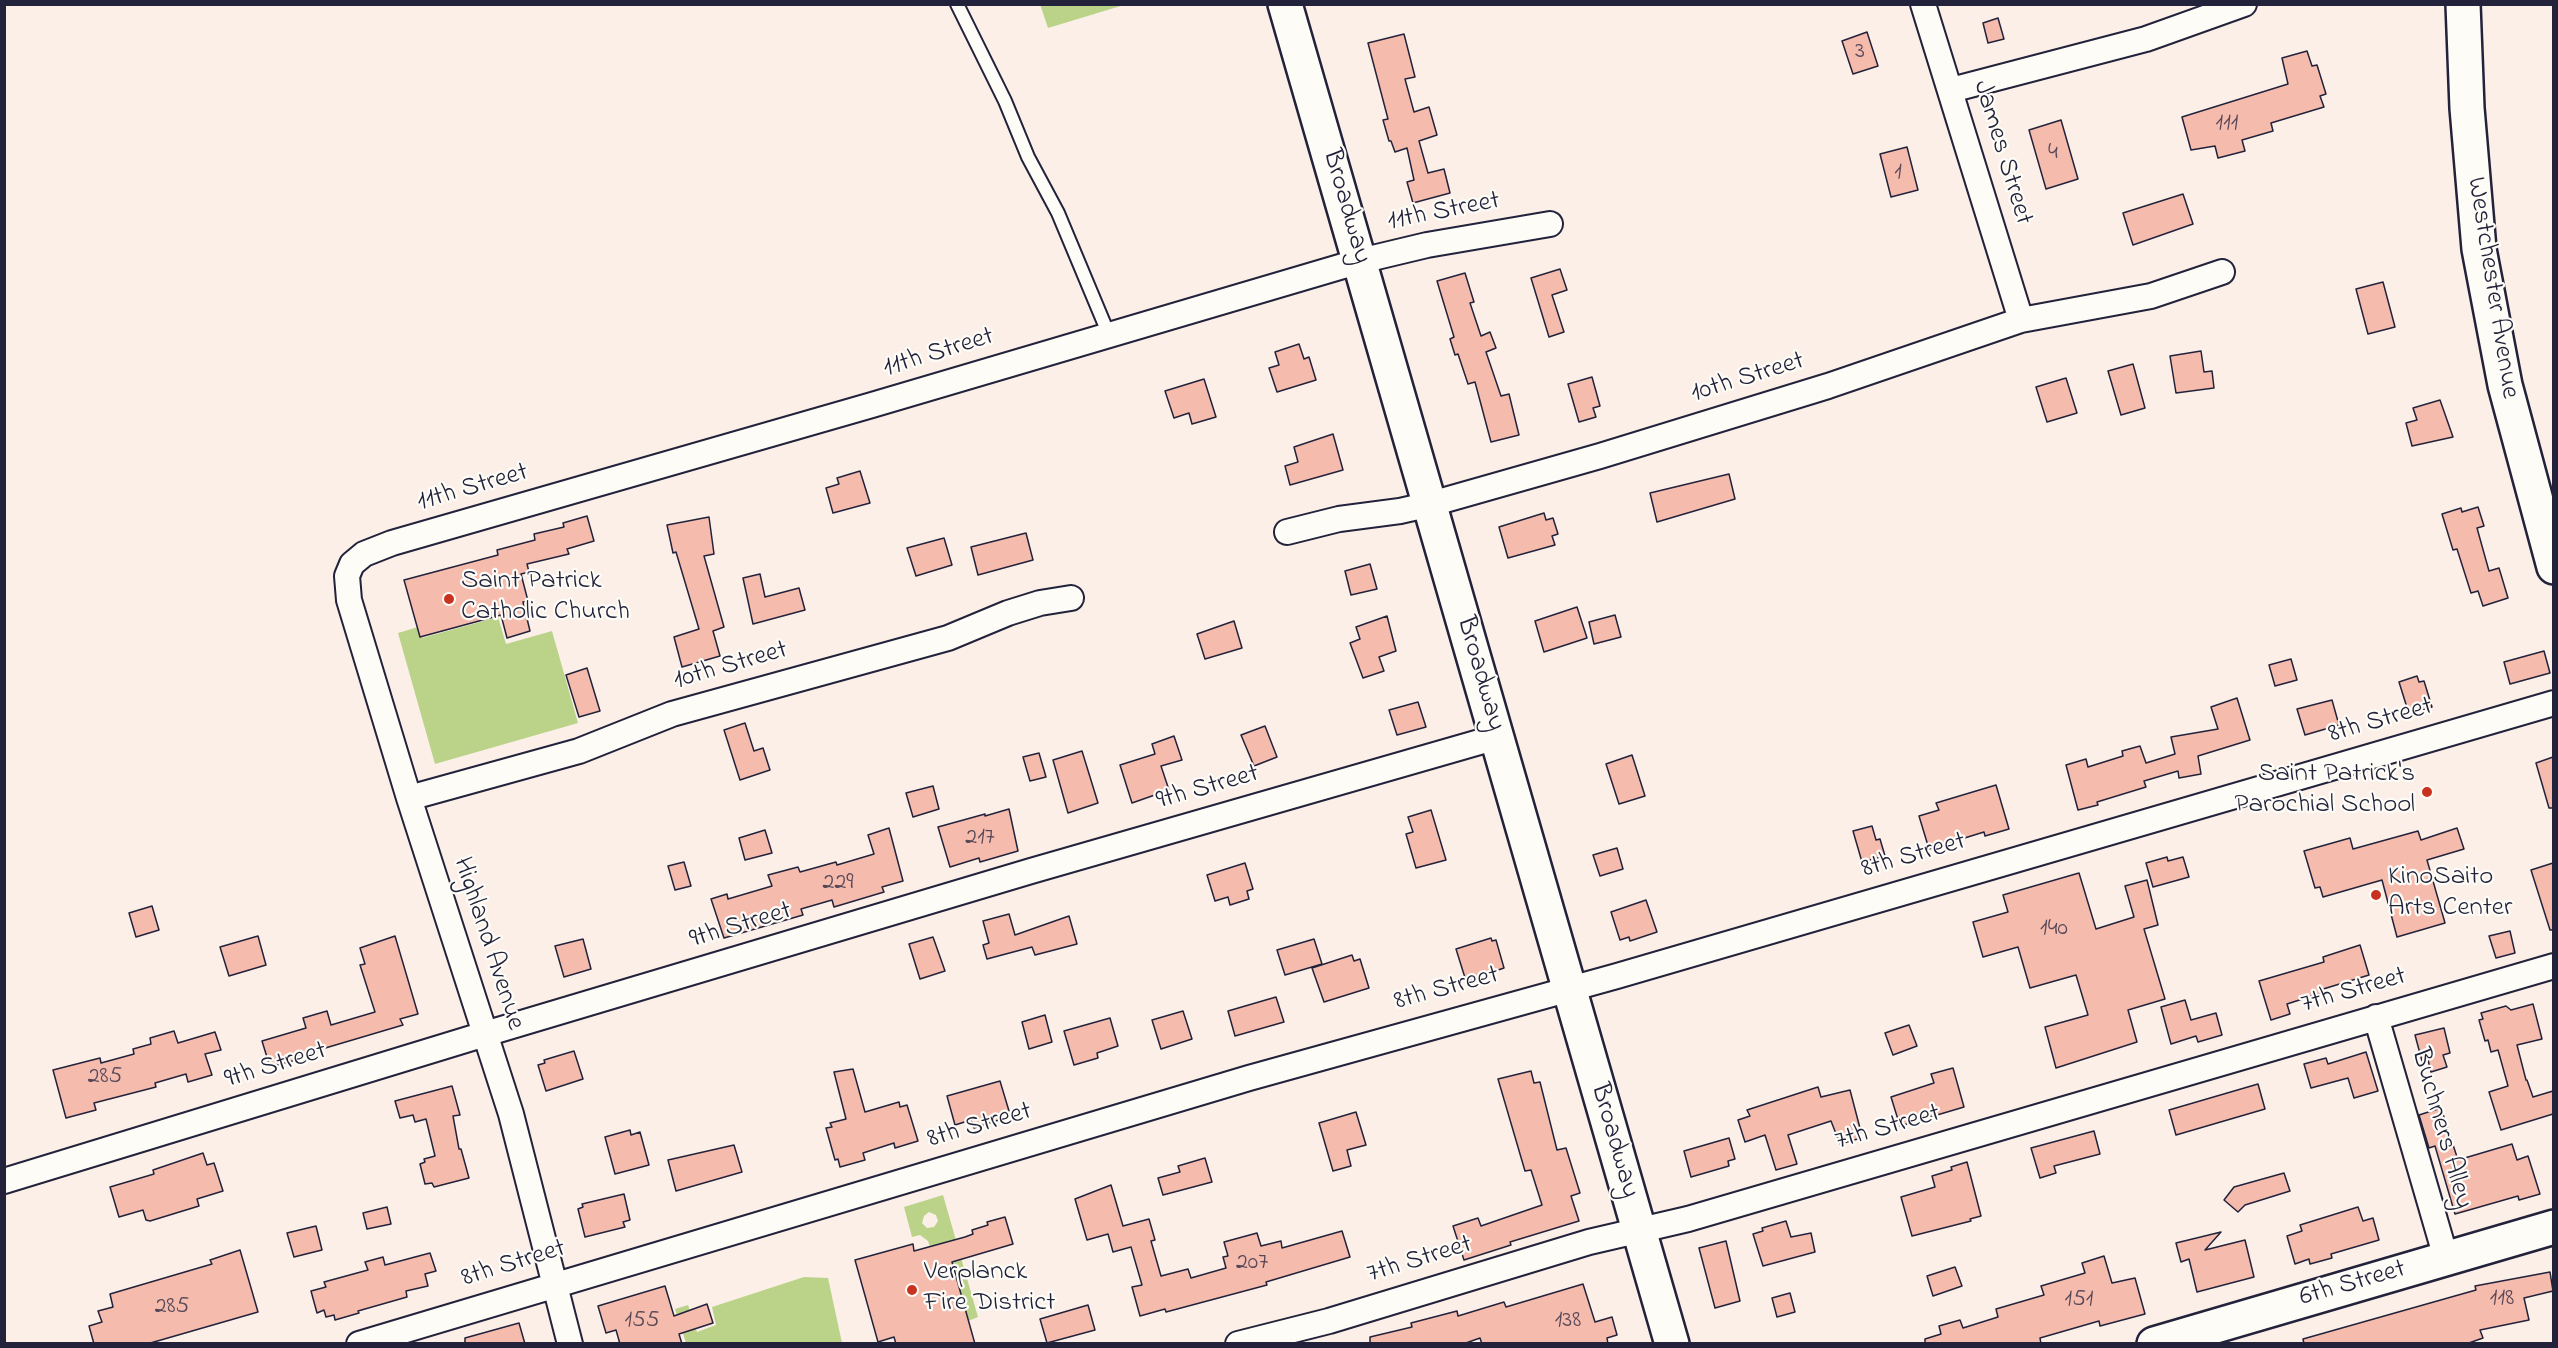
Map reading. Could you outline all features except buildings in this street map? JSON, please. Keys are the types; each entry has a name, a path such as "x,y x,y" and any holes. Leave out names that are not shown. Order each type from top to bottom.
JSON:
{"street":[{"name":"Broadway","path":"1285,4 1672,1344"},
{"name":"James Street","path":"1923,4 2021,320"},
{"path":"1951,90 2146,39 2244,4"},
{"name":"Westchester Avenue","path":"2463,4 2467,108 2479,249 2505,386 2553,567"},
{"name":"11th Street","path":"352,564 364,555 392,543 1360,261 1427,245 1550,224"},
{"name":"10th Street","path":"1287,532 1339,519 1400,511 1431,504 1828,386 2021,320 2151,296 2223,272"},
{"name":"Highland Avenue","path":"352,564 347,576 349,600 409,798 521,1147 570,1344"},
{"name":"10th Street","path":"409,798 579,751 672,714 948,638 1008,613 1040,603 1071,598"},
{"name":"8th Street","path":"359,1344 1260,1075 1568,989 2553,703"},
{"name":"9th Street","path":"4,1181 484,1034 1497,737"},
{"name":"7th Street","path":"1238,1344 1329,1321 1589,1242 1700,1216 2553,966"},
{"name":"Buchners Alley","path":"2376,1017 2446,1258"},
{"name":"6th Street","path":"2154,1344 2553,1227"}],"lane":[{"path":"957,4 1005,101 1028,157 1058,213 1109,335"}],"green space":[{"path":"1040,4 1124,4 1124,5 1048,28"},
{"path":"498,617 506,644 552,631 578,723 435,764 398,633 418,627 422,638"},
{"path":"943,1195 978,1317 968,1321 946,1242 930,1247 928,1241 920,1235 912,1237 904,1207","holes":["929,1212 936,1215 938,1221 934,1227 927,1228 922,1223 924,1216"]},
{"path":"804,1277 828,1278 842,1343 686,1343 675,1309 688,1305 697,1332 716,1325 712,1307"}],"place":[{"name":"Saint Patrick Catholic Church","path":"449,599"},
{"name":"Saint Patrick's Parochial School","path":"2427,792"},
{"name":"KinoSaito Arts Center","path":"2376,895"},
{"name":"Verplanck Fire District","path":"912,1290"}]}
